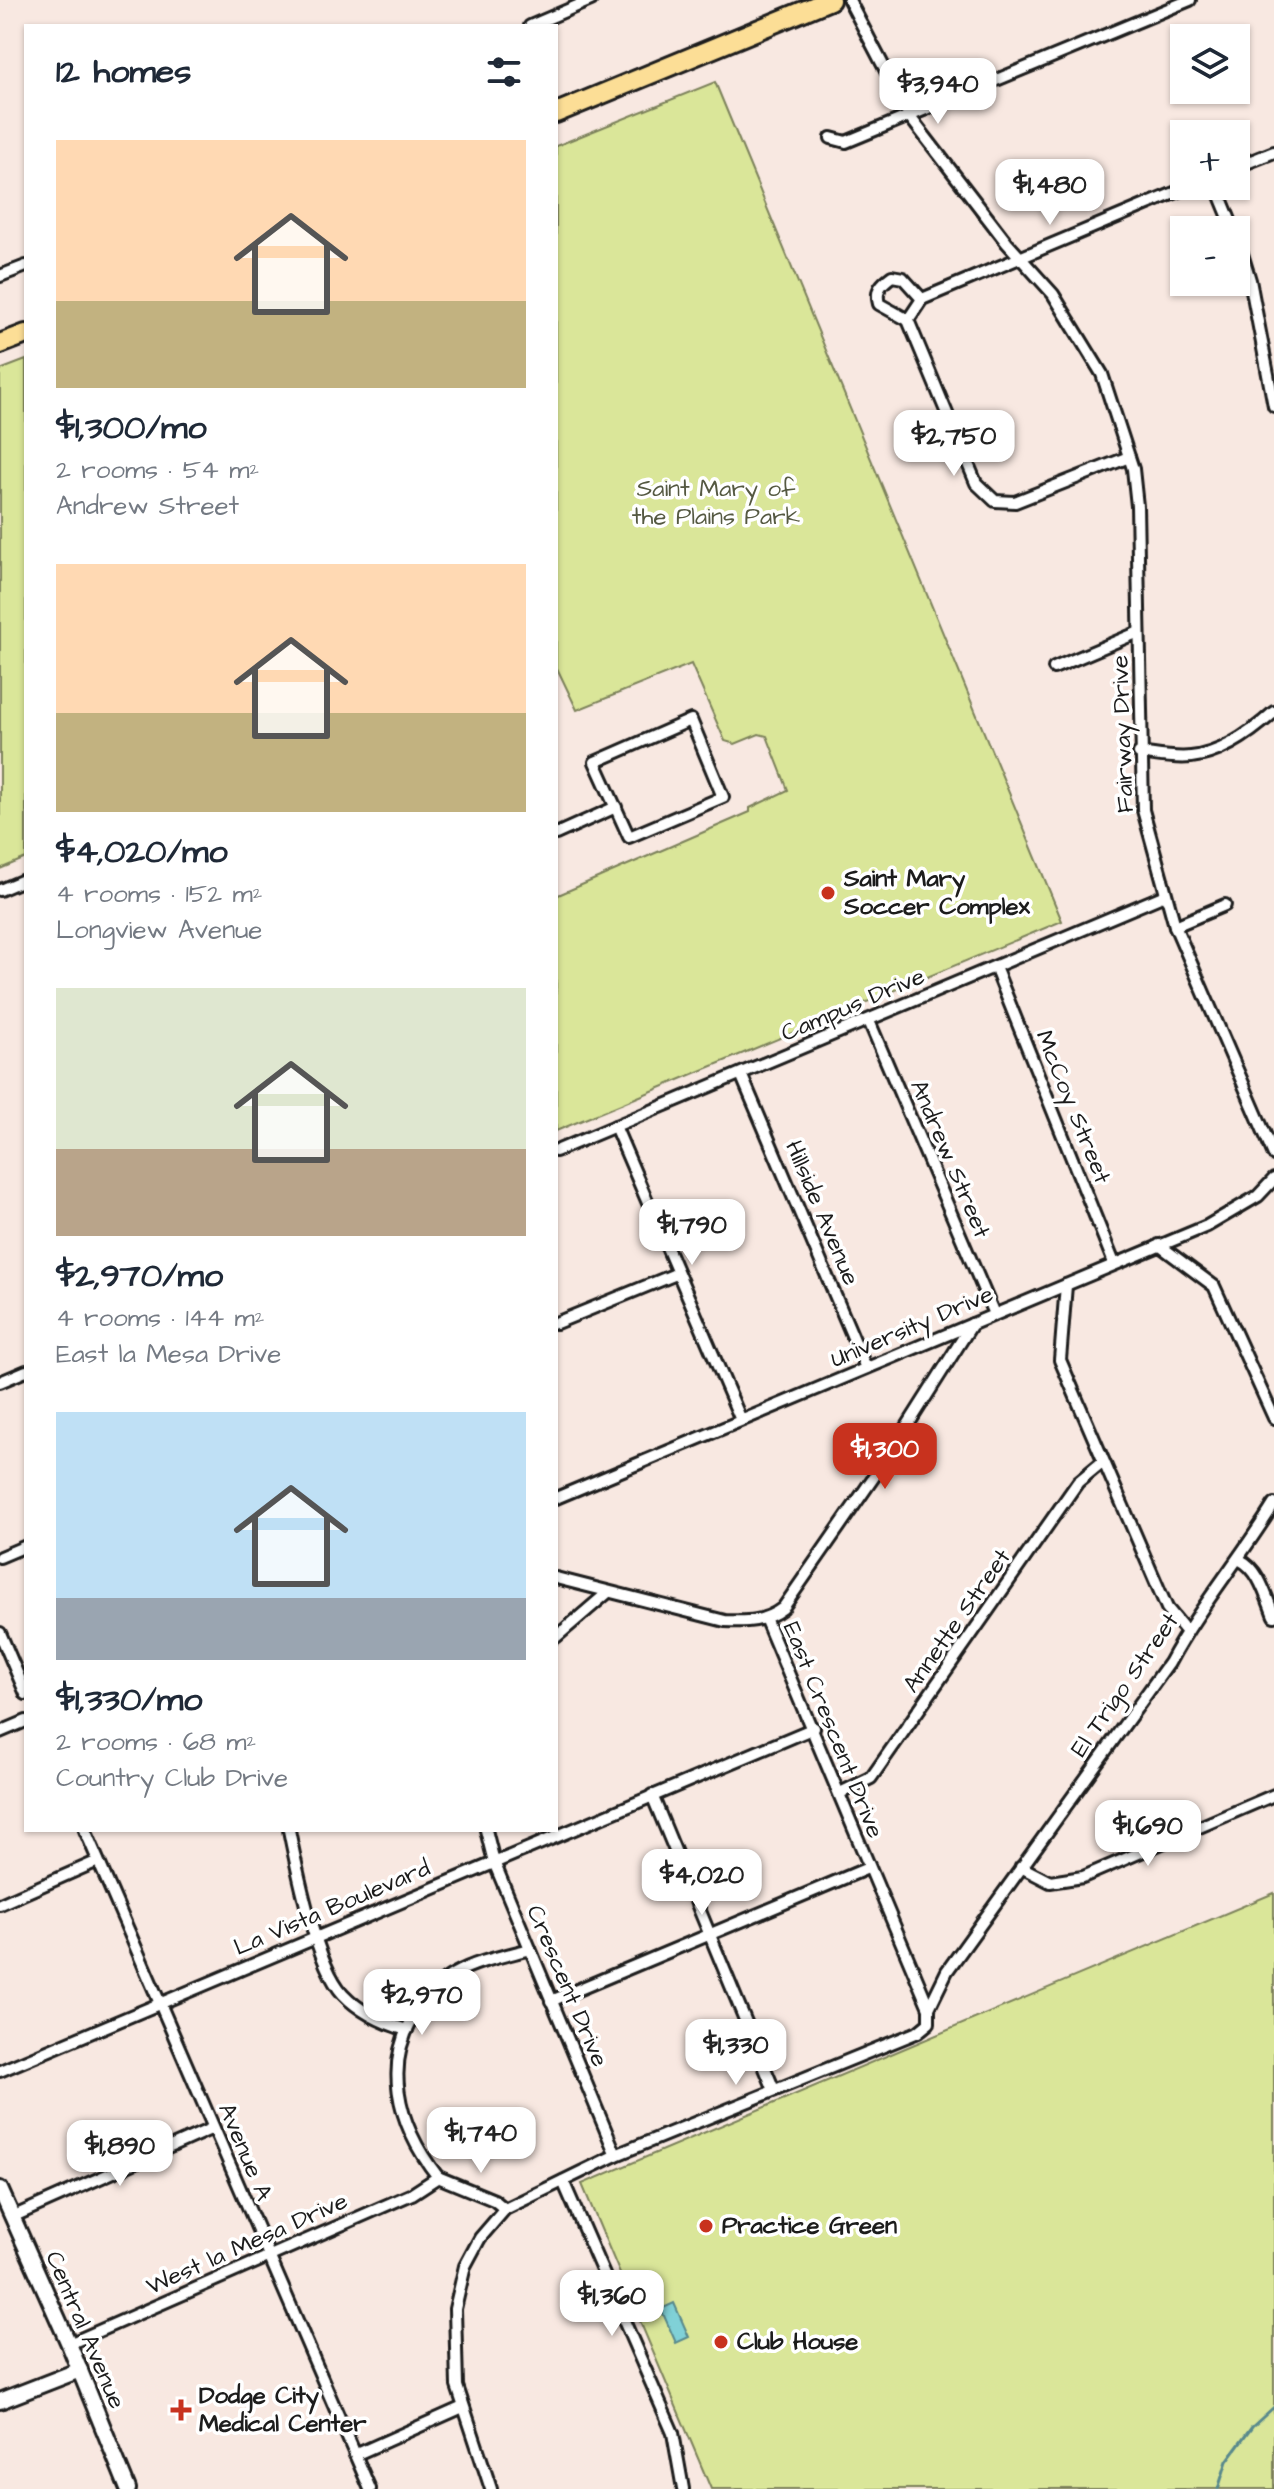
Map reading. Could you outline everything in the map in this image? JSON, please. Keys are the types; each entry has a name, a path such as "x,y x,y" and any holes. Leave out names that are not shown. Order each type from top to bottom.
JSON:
{"highway":[{"path":"558,112 830,0"},
{"path":"0,344 24,335"}],"street":[{"path":"535,24 591,0"},
{"name":"Fairway Drive","path":"849,0 910,117 1007,243 1022,257 1070,318 1102,374 1129,457 1137,506 1139,753 1143,810 1175,926 1274,1155"},
{"path":"831,138 846,142 1190,0"},
{"path":"1250,161 1274,152"},
{"path":"908,320 922,299 1170,195"},
{"path":"0,276 24,267"},
{"path":"922,299 903,278 892,276 881,283 876,295 879,304 908,320 969,469 987,496 1015,502 1129,457"},
{"path":"1250,280 1274,406"},
{"name":"Fairway Drive","path":"1054,668 1139,632"},
{"path":"1139,753 1191,757 1224,747 1258,727 1274,712"},
{"path":"691,720 723,797 629,837 616,807 595,762 691,720"},
{"path":"558,833 616,807"},
{"path":"0,890 24,880"},
{"name":"Campus Drive","path":"558,1150 1165,895"},
{"path":"1175,926 1225,905"},
{"name":"McCoy Street","path":"995,967 1114,1263"},
{"name":"Andrew Street","path":"869,1021 994,1314"},
{"name":"Hillside Avenue","path":"741,1074 866,1368"},
{"path":"615,1126 741,1420"},
{"name":"University Drive","path":"558,1497 1228,1216 1258,1196 1274,1179"},
{"path":"1159,1245 1214,1286 1274,1418"},
{"path":"558,1322 676,1274"},
{"path":"1066,1285 1060,1360 1101,1463 1167,1608 1186,1631"},
{"path":"765,1618 783,1608 887,1458 972,1324"},
{"path":"0,1382 24,1372"},
{"name":"Annette Street","path":"840,1793 871,1778 1078,1482 1101,1463"},
{"name":"El Trigo Street","path":"774,2090 918,2032 929,2023 929,2008 947,1971 1169,1663 1186,1631 1240,1560 1274,1504"},
{"path":"0,1557 24,1547"},
{"path":"1240,1560 1249,1564 1259,1580 1274,1616"},
{"name":"East Crescent Drive","path":"558,1579 606,1594 725,1621 753,1622 765,1618 814,1728 868,1868 929,2008"},
{"path":"558,1635 606,1594"},
{"path":"1,1637 24,1689"},
{"path":"0,1732 24,1722"},
{"name":"La Vista Boulevard","path":"0,2071 814,1728"},
{"path":"491,2489 457,2386 455,2309 465,2266 480,2238 505,2209 616,2155 774,2090 652,1795"},
{"path":"1021,1867 1050,1882 1083,1877 1274,1795"},
{"name":"Avenue A","path":"86,1832 370,2489"},
{"path":"290,1832 316,1936 341,1992 387,2025 407,2030"},
{"name":"Crescent Drive","path":"486,1832 494,1862 616,2155"},
{"path":"0,1904 98,1861"},
{"path":"551,2001 868,1868"},
{"path":"505,2209 494,2200 438,2177 422,2156 402,2105 396,2071 397,2050 434,1989 452,1975 481,1962 530,1949"},
{"path":"12,2217 213,2128"},
{"name":"West la Mesa Drive","path":"69,2344 412,2194 438,2177"},
{"path":"563,2181 673,2433 683,2489"},
{"name":"Central Avenue","path":"0,2189 69,2344 128,2489"},
{"path":"0,2401 80,2370"},
{"path":"355,2455 463,2407"}],"green space":[{"name":"Saint Mary of the Plains Park","path":"715,82 1062,921 558,1130 558,895 750,812 750,808 788,790 767,736 759,734 735,744 725,741 691,664 577,710 558,670 558,145"},
{"path":"24,361 24,859 0,869 0,370"},
{"path":"1274,1893 1274,2489 711,2489 582,2184"}],"water":[{"path":"674,2303 689,2337 676,2343 661,2309"}],"waterway":[{"path":"1218,2489 1227,2461 1252,2427 1274,2407"}],"place":[{"name":"Saint Mary Soccer Complex","path":"828,893"},
{"name":"Practice Green","path":"706,2226"},
{"name":"Club House","path":"721,2342"},
{"name":"Dodge City Medical Center","path":"181,2410"}]}
